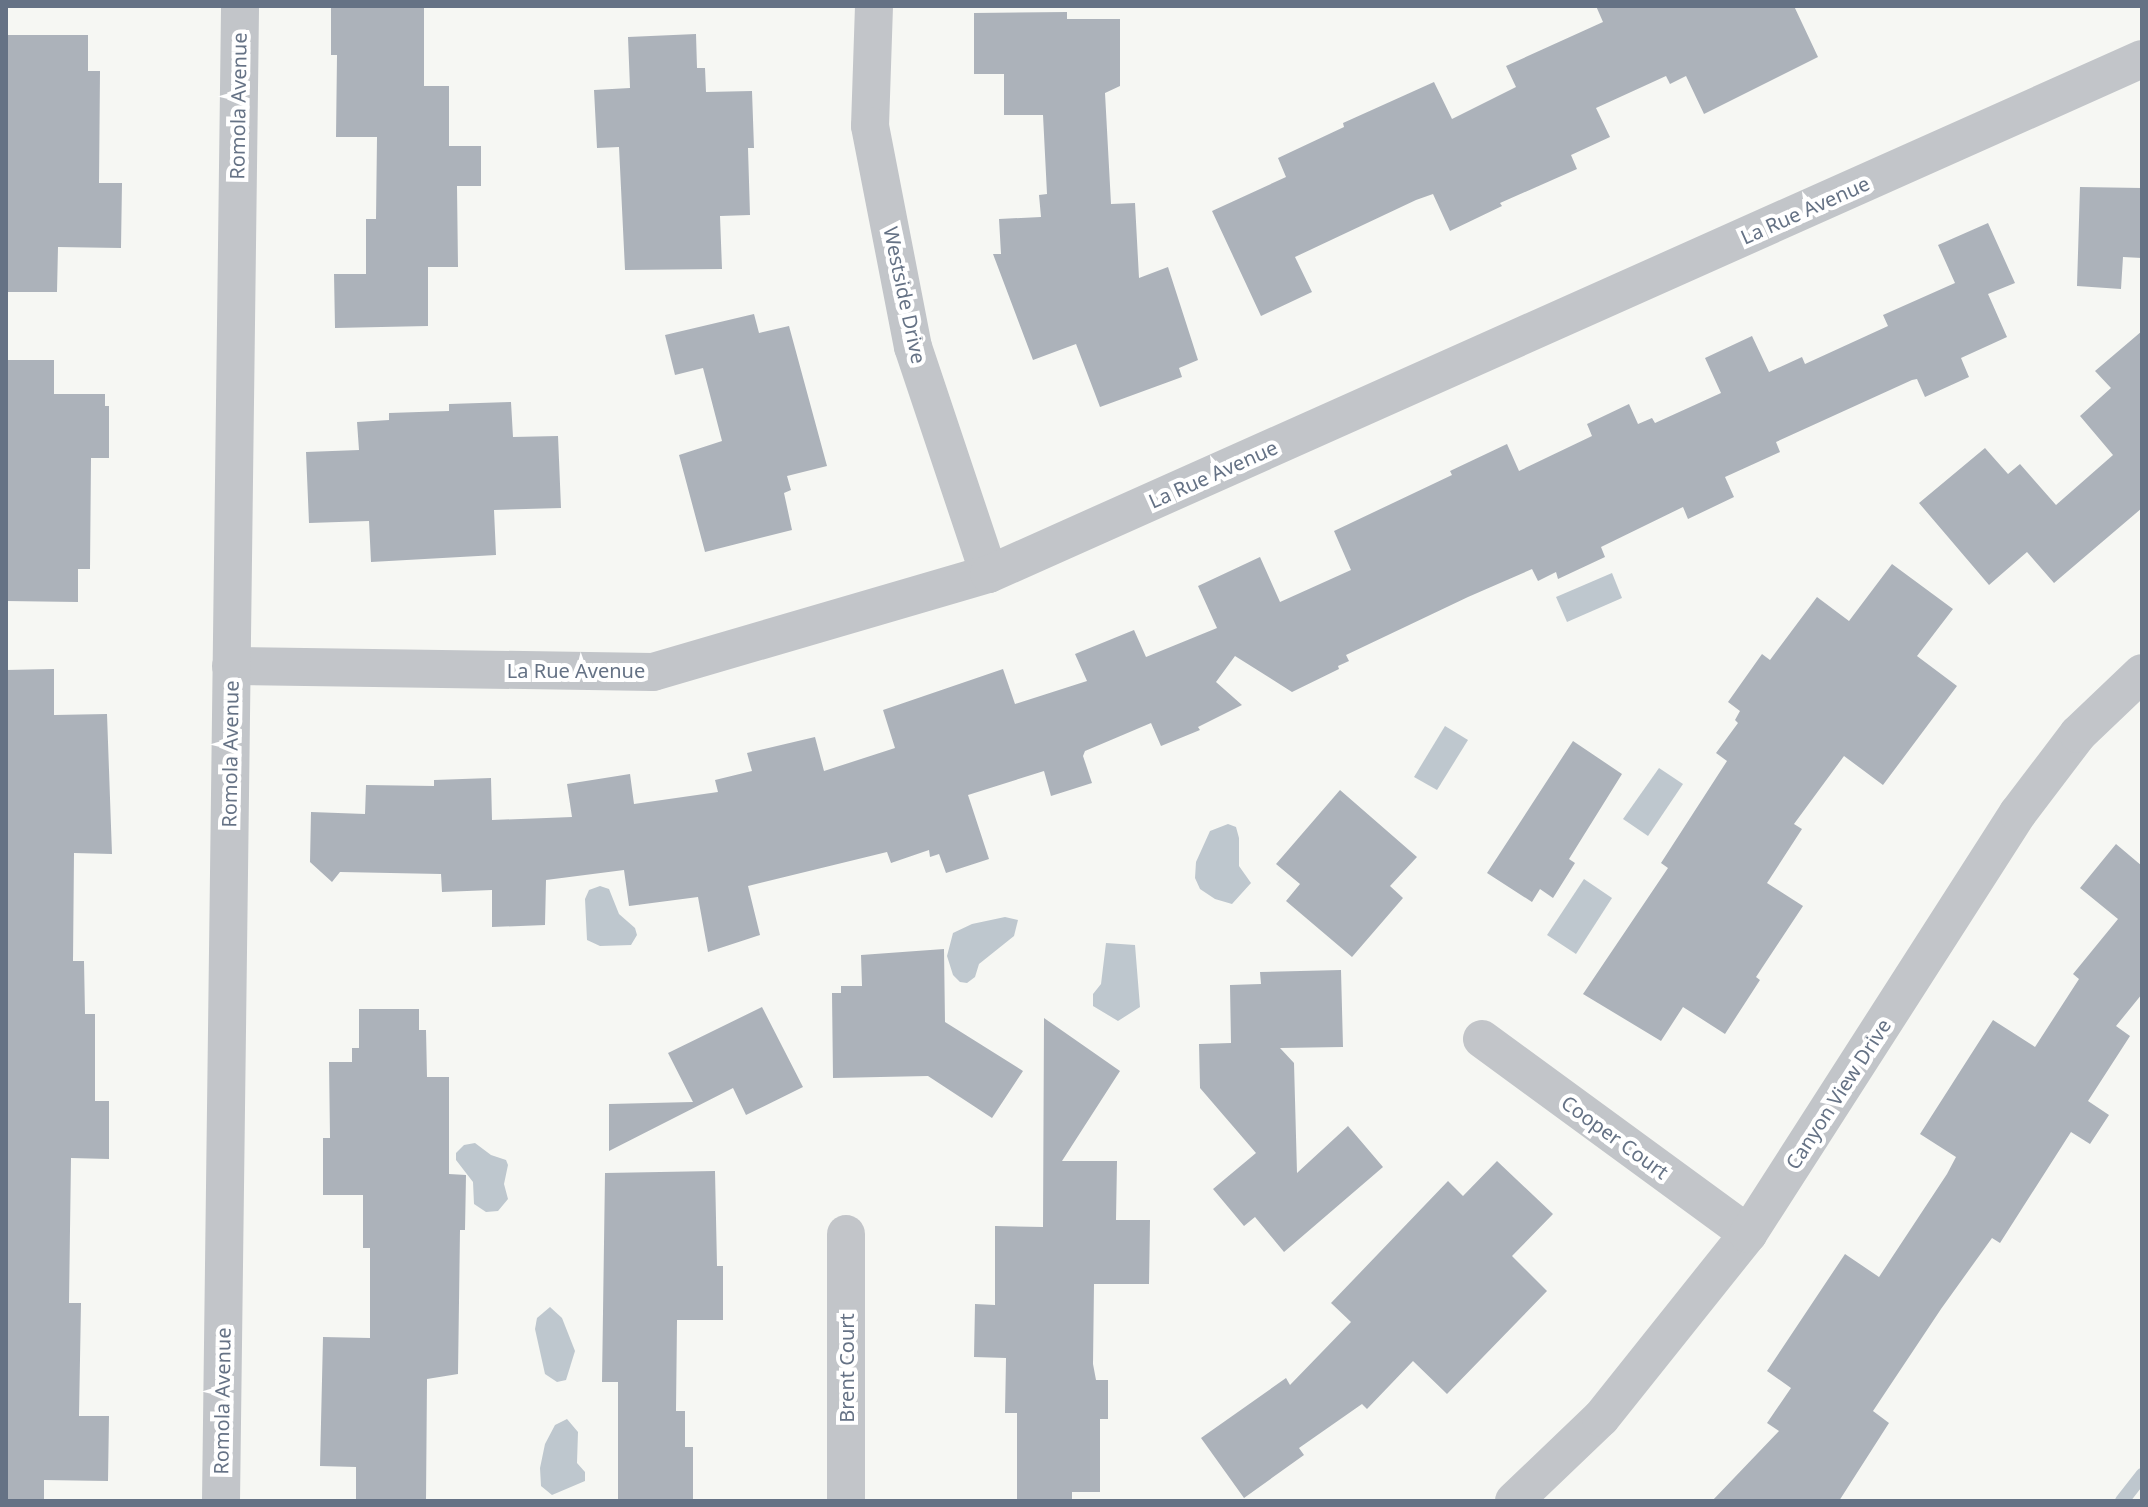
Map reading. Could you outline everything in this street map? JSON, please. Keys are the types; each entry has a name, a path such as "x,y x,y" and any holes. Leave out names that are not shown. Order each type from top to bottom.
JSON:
{"street":[{"name":"Romola Avenue","path":"221,1501 240,6"},
{"name":"Westside Drive","path":"874,6 870,126 910,333 989,574"},
{"name":"La Rue Avenue","path":"231,666 653,672 989,574 2142,59"},
{"name":"Canyon View Drive","path":"1514,1501 1601,1418 1748,1234 2018,813 2078,734 2142,673"},
{"name":"Cooper Court","path":"1482,1039 1748,1234"},
{"name":"Brent Court","path":"846,1234 846,1501"}],"shaded area":[{"path":"1612,573 1622,598 1567,622 1556,597"},
{"path":"1445,726 1468,740 1437,790 1414,777"},
{"path":"1659,768 1683,784 1648,836 1623,819"},
{"path":"1228,824 1236,827 1239,866 1251,883 1232,904 1215,899 1200,889 1195,878 1196,862 1210,831"},
{"path":"1584,879 1612,898 1576,954 1547,935"},
{"path":"600,886 609,889 619,914 635,928 637,935 631,945 600,946 587,940 585,899 589,890"},
{"path":"1005,917 1018,920 1014,936 979,964 975,977 967,983 960,982 953,975 947,956 953,933 972,924"},
{"path":"1106,943 1135,945 1140,1007 1118,1021 1093,1006 1093,994 1101,984"},
{"path":"475,1143 491,1155 506,1160 508,1165 504,1184 508,1199 498,1211 486,1212 474,1204 473,1182 456,1160 456,1153 464,1145"},
{"path":"550,1307 562,1318 575,1351 566,1380 557,1382 545,1374 535,1329 537,1318"},
{"path":"567,1419 578,1432 577,1463 585,1472 585,1481 552,1495 541,1486 540,1468 545,1444 555,1425"}],"building":[{"path":"331,6 424,6 424,86 449,86 449,146 481,146 481,186 457,186 458,267 428,267 428,326 335,328 334,274 366,274 366,219 376,219 377,137 336,137 337,55 331,55"},
{"path":"1596,6 1794,6 1818,57 1704,114 1686,76 1670,84 1666,76 1596,108 1610,137 1571,155 1577,169 1500,203 1502,206 1450,231 1433,194 1416,200 1295,257 1312,292 1261,316 1212,211 1286,177 1278,158 1344,127 1343,123 1434,82 1452,119 1516,87 1506,66 1603,22"},
{"path":"1067,12 1067,19 1120,19 1120,86 1105,93 1111,204 1135,203 1139,278 1168,267 1198,360 1179,368 1182,377 1100,407 1076,344 1033,360 993,254 1001,254 999,219 1041,217 1039,195 1047,194 1043,115 1004,115 1004,74 974,74 974,13"},
{"path":"696,34 697,68 705,68 706,92 752,91 754,148 748,148 750,215 720,216 722,269 625,270 619,147 597,148 594,90 630,88 628,37"},
{"path":"6,35 88,35 88,71 100,71 99,183 122,183 121,248 58,247 57,292 6,292"},
{"path":"2080,187 2142,188 2142,258 2123,257 2121,289 2077,286"},
{"path":"1988,223 2015,283 1988,294 2007,337 1961,358 1969,377 1925,397 1917,379 1912,380 1776,442 1780,452 1725,477 1734,497 1688,519 1683,507 1601,547 1605,557 1558,579 1556,572 1538,581 1532,569 1468,597 1346,655 1349,661 1338,666 1339,669 1292,692 1235,656 1216,682 1242,705 1198,727 1200,730 1161,746 1151,723 1085,751 1083,756 1092,783 1051,796 1044,771 968,795 989,859 946,873 939,854 930,857 929,850 891,863 887,852 748,886 760,935 708,952 698,897 629,906 624,870 546,880 545,925 492,927 492,890 442,892 441,874 340,872 332,882 310,862 311,812 365,814 366,785 434,786 434,780 491,778 492,820 572,817 567,784 630,774 634,804 718,792 715,780 752,771 747,753 815,737 824,771 895,748 883,710 1003,669 1015,704 1087,681 1075,654 1134,630 1146,657 1217,628 1198,586 1260,557 1280,602 1351,570 1334,531 1452,475 1450,471 1507,444 1519,471 1592,436 1587,424 1629,404 1638,424 1652,418 1655,423 1721,393 1705,358 1752,336 1769,372 1802,357 1805,364 1888,326 1883,315 1955,283 1938,245"},
{"path":"754,314 759,333 789,326 827,466 787,476 791,490 784,493 792,530 705,552 679,455 722,441 703,368 675,375 665,335"},
{"path":"2142,331 2142,508 2054,583 2027,552 1989,585 1919,503 1985,448 2008,474 2020,464 2056,505 2113,455 2080,416 2111,388 2095,371"},
{"path":"6,360 54,360 54,394 105,394 105,406 109,406 109,458 91,458 90,569 78,569 78,602 6,601"},
{"path":"511,402 513,437 558,436 561,508 494,510 496,555 371,562 369,521 309,523 306,452 359,450 357,422 389,420 389,413 449,411 449,404"},
{"path":"1892,564 1953,609 1917,656 1957,686 1883,785 1844,756 1794,824 1802,829 1767,883 1803,906 1756,977 1760,980 1725,1034 1683,1007 1661,1041 1583,994 1668,868 1661,863 1727,761 1716,753 1738,723 1735,720 1740,711 1728,702 1762,654 1770,660 1817,597 1849,621"},
{"path":"54,669 54,715 107,714 112,854 74,853 73,961 84,961 85,1014 95,1014 95,1101 109,1101 109,1159 71,1158 69,1303 81,1303 79,1416 109,1416 108,1481 44,1480 44,1501 6,1501 6,670"},
{"path":"1573,741 1622,774 1569,859 1575,863 1553,898 1540,889 1532,902 1487,873"},
{"path":"1340,790 1417,857 1390,886 1403,898 1352,957 1286,901 1300,884 1276,864"},
{"path":"2116,844 2142,866 2142,994 2116,1026 2130,1036 2088,1101 2109,1115 2090,1144 2071,1132 2000,1243 1992,1238 1941,1309 1873,1411 1889,1423 1839,1501 1712,1501 1779,1431 1767,1423 1791,1388 1767,1371 1845,1254 1879,1277 1947,1174 1956,1157 1920,1134 1993,1020 2035,1047 2079,979 2073,974 2118,919 2080,888"},
{"path":"944,949 945,1022 1023,1071 992,1118 928,1076 833,1078 832,993 841,993 841,986 862,986 861,955"},
{"path":"1341,970 1343,1047 1280,1048 1294,1063 1297,1173 1348,1126 1383,1167 1284,1252 1255,1217 1244,1226 1213,1189 1256,1153 1200,1088 1199,1044 1231,1043 1230,985 1261,984 1260,972"},
{"path":"762,1007 803,1087 746,1115 733,1088 609,1151 609,1104 693,1102 668,1053"},
{"path":"359,1009 419,1009 419,1030 426,1030 427,1077 449,1077 449,1174 466,1175 465,1230 460,1230 458,1374 427,1379 426,1501 356,1501 356,1467 320,1466 323,1337 370,1338 370,1248 363,1248 363,1195 323,1195 323,1138 330,1138 329,1062 352,1062 352,1048 359,1048"},
{"path":"1044,1018 1120,1071 1062,1161 1117,1161 1116,1220 1150,1220 1149,1284 1094,1284 1093,1364 1096,1380 1108,1380 1108,1419 1100,1419 1100,1492 1072,1492 1072,1501 1017,1501 1017,1413 1005,1413 1006,1358 974,1357 975,1304 995,1305 995,1226 1043,1227"},
{"path":"1497,1161 1553,1214 1512,1256 1547,1291 1447,1394 1413,1361 1367,1409 1362,1404 1299,1448 1304,1455 1244,1498 1201,1438 1286,1378 1290,1385 1351,1322 1331,1303 1448,1181 1463,1196"},
{"path":"715,1171 717,1266 723,1266 723,1320 677,1320 676,1411 685,1411 685,1447 693,1447 693,1501 618,1501 618,1382 602,1382 605,1173"}],"waterway":[{"path":"2122,1501 2142,1475"}]}
